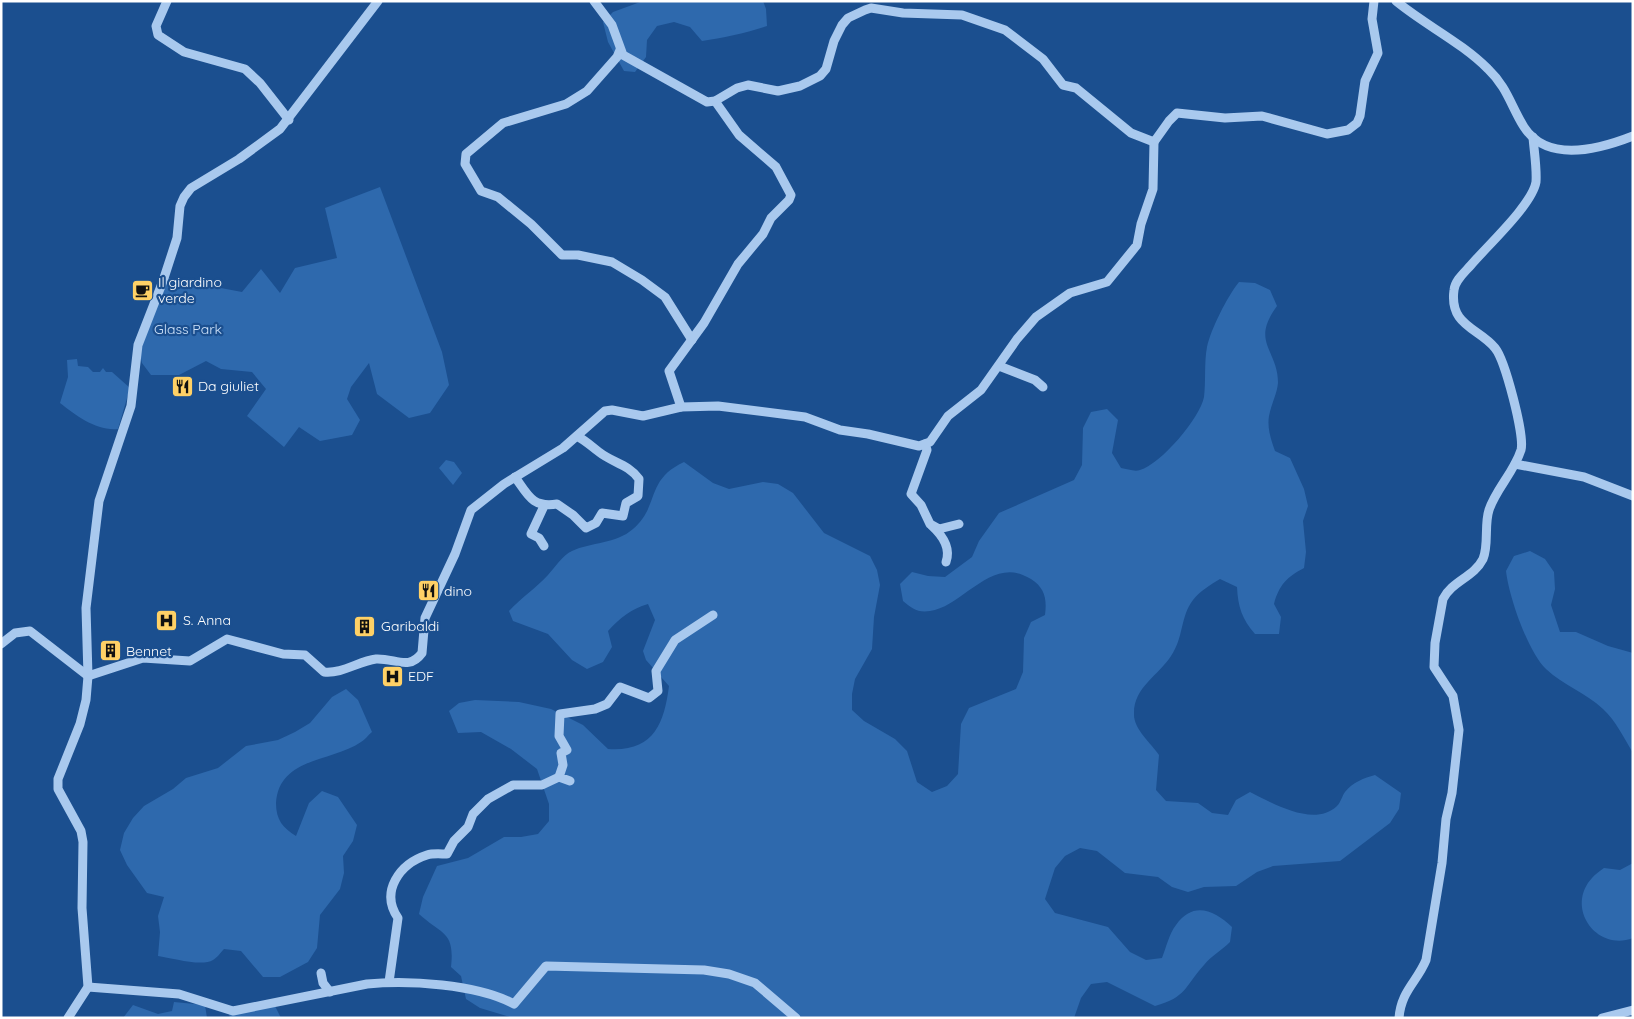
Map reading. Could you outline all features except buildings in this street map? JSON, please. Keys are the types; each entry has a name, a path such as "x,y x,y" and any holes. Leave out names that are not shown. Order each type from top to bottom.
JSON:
{"street":[{"path":"167,1 156,26 158,35 184,52 245,69 260,83 288,120"},
{"path":"68,1018 88,987 82,908 82,836 58,789 58,778 80,724 86,700 88,676 86,608 98,501 131,406 138,345 163,281 177,238 182,201 191,188 268,139 288,120 378,1"},
{"path":"594,1 612,25 623,55 701,100 708,102 715,101 737,88 748,85 778,91 800,86 820,76 826,68 834,41 842,25 848,18 864,10 871,8 903,13 962,15 1005,30 1042,59 1063,85 1076,88 1121,126 1140,138 1154,142"},
{"path":"88,676 143,658 190,661 227,638 283,654 304,655 321,670 328,673 376,659 404,664 413,662 422,653 425,618 455,554 471,510 515,477 563,448 590,423 608,410 643,416 681,407 718,406 777,412 805,417 840,430 868,434 918,446 924,444 933,439 948,416 981,390 1017,339 1036,317 1070,293 1108,281 1137,245 1141,224 1153,188 1154,142 1169,121 1177,114 1225,118 1262,116 1327,134 1348,130 1357,123 1360,116 1365,80 1378,53 1372,19 1374,1"},
{"path":"1396,1 1487,67 1501,82 1525,128 1533,137 1551,146 1579,151 1601,148 1633,136"},
{"path":"620,50 617,57 587,91 566,104 503,123 466,154 465,164 481,191 498,197 531,224 562,255 596,257 612,262 665,297 692,340"},
{"path":"681,407 669,372 718,302 738,264 763,234 771,218 789,200 791,195 776,167 738,136 715,101"},
{"path":"1400,1018 1404,995 1420,975 1426,960 1442,862 1446,819 1454,780 1459,730 1453,696 1434,667 1435,643 1443,599 1446,592 1472,571 1483,558 1486,521 1491,504 1514,464 1522,442 1509,382 1501,357 1489,342 1465,326 1456,308 1454,290 1458,280 1530,196 1536,182 1533,137"},
{"path":"999,366 1030,377 1042,387"},
{"path":"515,477 531,500 544,506 557,504 573,515 586,528 596,523 602,513 623,516 626,503 638,496 639,479 632,469 599,452 589,442 577,436"},
{"path":"924,444 927,450 911,494 921,505 930,524 943,537 947,548 946,562"},
{"path":"1514,464 1584,477 1633,496"},
{"path":"544,506 531,534 538,538 544,546"},
{"path":"930,524 939,529 960,524"},
{"path":"389,982 398,918 391,908 397,874 412,862 428,854 447,854 454,841 468,827 473,814 488,799 513,785 542,785 559,777 563,766 561,753 567,750 559,736 560,714 595,709 608,704 620,687 649,698 658,691 656,671 675,640 713,615"},
{"path":"1,644 15,633 30,630 88,676"},
{"path":"559,777 570,781"},
{"path":"88,987 179,994 233,1011 389,982 414,983 491,994 514,1004 546,966 704,970 744,978 754,983 796,1018"},
{"path":"321,973 323,983 330,992"},
{"path":"1602,1018 1633,1010"}],"green space":[{"path":"643,1 763,1 766,9 767,26 735,35 702,41 690,27 674,22 657,26 647,40 646,57 635,72 624,71 608,42 603,22 613,12"},
{"name":"Glass Park","path":"380,187 442,352 449,385 430,413 409,418 377,394 369,363 351,387 347,399 360,420 352,435 320,441 299,427 284,447 247,416 266,389 252,372 221,369 206,361 179,375 151,375 142,363 139,350 168,278 242,292 261,269 280,293 295,268 337,258 325,208"},
{"path":"1239,282 1255,283 1270,290 1277,306 1269,319 1265,338 1277,371 1278,383 1269,416 1269,429 1275,451 1290,458 1304,489 1308,506 1303,521 1306,552 1304,568 1285,582 1276,597 1274,604 1281,617 1279,634 1255,634 1242,612 1238,601 1237,587 1220,579 1199,594 1193,600 1186,613 1178,642 1171,656 1138,696 1135,704 1134,719 1139,730 1159,755 1156,790 1166,801 1198,803 1212,813 1228,815 1236,800 1250,792 1281,807 1305,814 1317,815 1328,812 1337,806 1345,792 1355,783 1375,775 1401,793 1399,809 1390,823 1340,861 1273,866 1257,872 1236,886 1204,887 1188,892 1172,887 1158,877 1125,873 1097,851 1080,848 1065,856 1055,868 1045,899 1055,913 1108,927 1130,952 1146,960 1162,958 1174,929 1183,917 1189,913 1204,911 1211,913 1232,927 1230,942 1207,962 1184,990 1173,999 1155,1006 1107,982 1091,984 1081,998 1074,1018 513,1018 480,1008 466,999 461,976 451,967 452,955 449,940 419,914 423,897 437,866 468,858 504,837 538,834 549,821 549,804 537,769 511,749 481,732 458,733 449,711 459,703 475,700 519,702 551,709 583,725 608,749 623,749 646,741 654,733 664,713 667,700 669,686 646,660 643,651 655,620 648,604 626,614 608,631 612,647 603,662 587,669 572,660 548,634 513,621 509,611 548,575 565,555 579,548 619,538 633,529 647,511 663,477 684,462 713,483 729,489 763,482 778,484 793,493 824,533 870,556 877,570 880,585 874,617 872,649 855,679 852,694 852,710 864,721 895,739 907,751 917,782 932,792 947,786 958,774 961,724 969,708 1016,689 1023,672 1024,638 1031,622 1045,615 1046,604 1044,594 1036,582 1031,579 1017,573 1003,573 978,584 942,607 930,611 918,611 903,601 900,584 912,572 928,576 945,577 972,557 979,541 999,513 1074,480 1082,465 1083,428 1091,412 1107,409 1118,420 1112,453 1121,468 1138,471 1158,459 1188,428 1201,406 1204,397 1206,353 1209,340 1225,304"},
{"path":"77,359 78,366 88,367 93,372 100,372 103,368 106,372 112,372 130,388 118,429 102,428 94,425 60,403 68,377 67,360"},
{"path":"446,460 454,462 462,473 453,485 439,468"},
{"path":"1530,551 1545,559 1554,572 1555,589 1551,605 1560,632 1576,632 1608,646 1633,653 1633,753 1608,714 1596,703 1546,669 1539,661 1526,637 1515,609 1506,571 1514,556"},
{"path":"346,689 358,700 372,732 362,741 349,748 309,763 286,777 279,788 276,803 277,814 281,823 296,836 309,803 322,791 338,797 357,825 353,841 343,856 344,873 340,889 320,915 317,948 308,962 280,977 263,977 241,951 224,949 213,960 202,963 158,956 160,932 158,916 164,897 147,893 127,865 120,850 124,833 133,818 144,806 173,789 186,778 218,768 246,746 278,740 310,723 332,697"},
{"path":"1633,863 1633,938 1620,941 1607,939 1588,924 1583,913 1584,889 1593,877 1604,868 1620,870"},
{"path":"174,1002 205,1005 207,1018 123,1018 133,1005 158,1014 172,1011"},
{"path":"275,1006 281,1018 230,1018 229,1014"}],"place":[{"name":"Il giardino verde","path":"142,290"},
{"name":"Da giuliet","path":"182,386"},
{"name":"dino","path":"428,591"},
{"name":"S. Anna","path":"167,620"},
{"name":"Garibaldi","path":"365,626"},
{"name":"Bennet","path":"110,651"},
{"name":"EDF","path":"392,676"}]}
